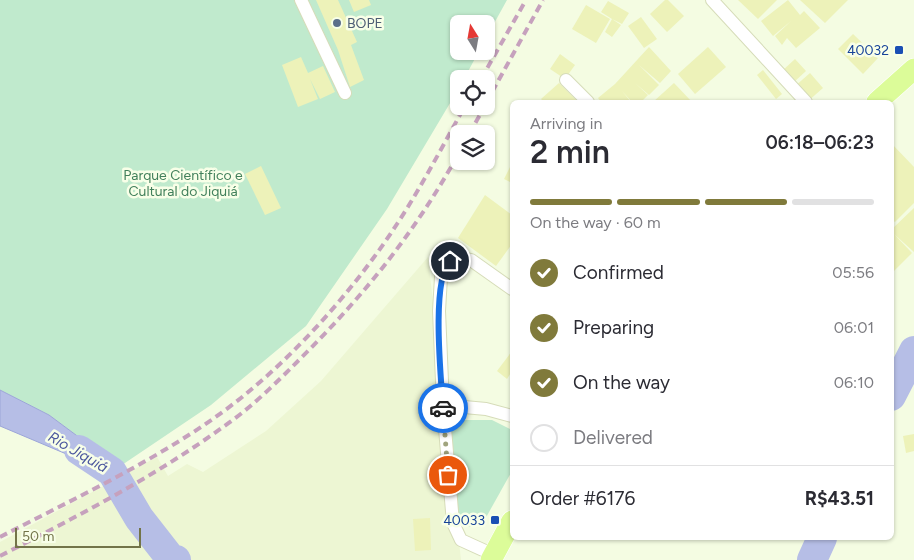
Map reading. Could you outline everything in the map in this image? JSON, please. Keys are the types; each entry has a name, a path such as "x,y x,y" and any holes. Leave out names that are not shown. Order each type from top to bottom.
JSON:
{"main road":[{"path":"879,100 914,69"},
{"path":"492,558 510,525"}],"street":[{"path":"301,0 345,93"},
{"path":"729,0 715,4 804,100"},
{"path":"566,80 586,100"},
{"path":"492,558 461,540 453,523 443,405 439,311 441,277 444,266 456,258 471,260 510,288"},
{"path":"443,405 486,410 510,416"}],"shaded area":[{"path":"428,257 461,560 0,560 0,542 157,457 168,476 187,464 203,472 266,431 321,381"}],"green space":[{"name":"Parque Científico e Cultural do Jiquiá","path":"0,0 507,0 495,22 495,15 450,15 450,60 474,60 469,70 450,70 450,103 387,209 306,326 211,405 119,467 49,415 0,390"},
{"path":"454,420 492,420 510,429 510,475 484,521 471,527 459,524 450,423"}],"water":[{"name":"Rio Jiquiá","path":"0,390 49,415 119,467 107,476 64,453 0,426"}],"building":[{"name":"BOPE","path":"316,0 338,0 357,42 351,45 364,80 350,87 338,50"},
{"path":"349,0 369,0 371,5 354,12"},
{"path":"665,0 668,0 684,16 667,32 650,14"},
{"path":"738,0 777,0 758,19"},
{"path":"788,0 800,15 804,11 820,28 796,48 787,38 782,45 775,36 791,21 773,36 761,21"},
{"path":"800,0 848,0 825,23"},
{"path":"608,1 629,13 622,24 601,12"},
{"path":"586,5 610,19 596,43 572,29"},
{"path":"641,17 657,39 644,48 628,26"},
{"path":"612,19 621,25 612,37 605,32"},
{"path":"853,34 878,58 863,74 838,49"},
{"path":"649,47 671,71 660,83 639,65 659,85 649,95 635,83 648,95 643,100 630,100 622,91 629,100 600,100 598,98 615,84"},
{"path":"708,47 726,67 695,94 678,74"},
{"path":"560,54 575,65 565,79 550,69"},
{"path":"301,57 308,73 323,66 335,92 320,99 310,79 318,99 298,107 282,65"},
{"path":"795,59 806,71 793,83 782,71"},
{"path":"763,70 782,94 776,99 757,75"},
{"path":"810,73 823,88 809,100 805,100 794,87"},
{"path":"559,83 576,100 542,100"},
{"path":"674,83 690,100 655,100"},
{"path":"894,146 914,167 914,203 895,222"},
{"path":"261,166 281,208 265,215 245,174"},
{"path":"510,167 510,182 504,179"},
{"path":"485,195 510,214 510,247 496,266 458,238"},
{"path":"914,208 914,252 894,234 894,227"},
{"path":"894,234 912,253 894,271"},
{"path":"510,354 510,374 507,379 497,371"},
{"path":"914,434 914,451 906,453 903,436"},
{"path":"430,518 431,550 415,551 413,519"}],"waterway":[{"name":"Rio Jiquiá","path":"894,390 914,351"},
{"name":"Rio Jiquiá","path":"79,450 112,472 139,518 171,559 176,560"},
{"name":"Rio Jiquiá","path":"812,560 821,540"}],"railway":[{"path":"486,70 526,0"},
{"path":"495,87 543,0"},
{"path":"0,537 128,471 190,434 247,393 289,356 347,292 382,247 415,195 460,115"},
{"path":"474,125 480,115"},
{"path":"0,556 142,480 197,445 233,420 253,403 324,335 367,287 406,237 450,168"}],"way so far":[{"path":"443,408 448,475"}],"place":[{"name":"BOPE","path":"337,23"},
{"name":"40032","path":"899,50"},
{"name":"40033","path":"495,520"}],"route":[{"path":"443,408 439,289 444,266 450,261"}]}
